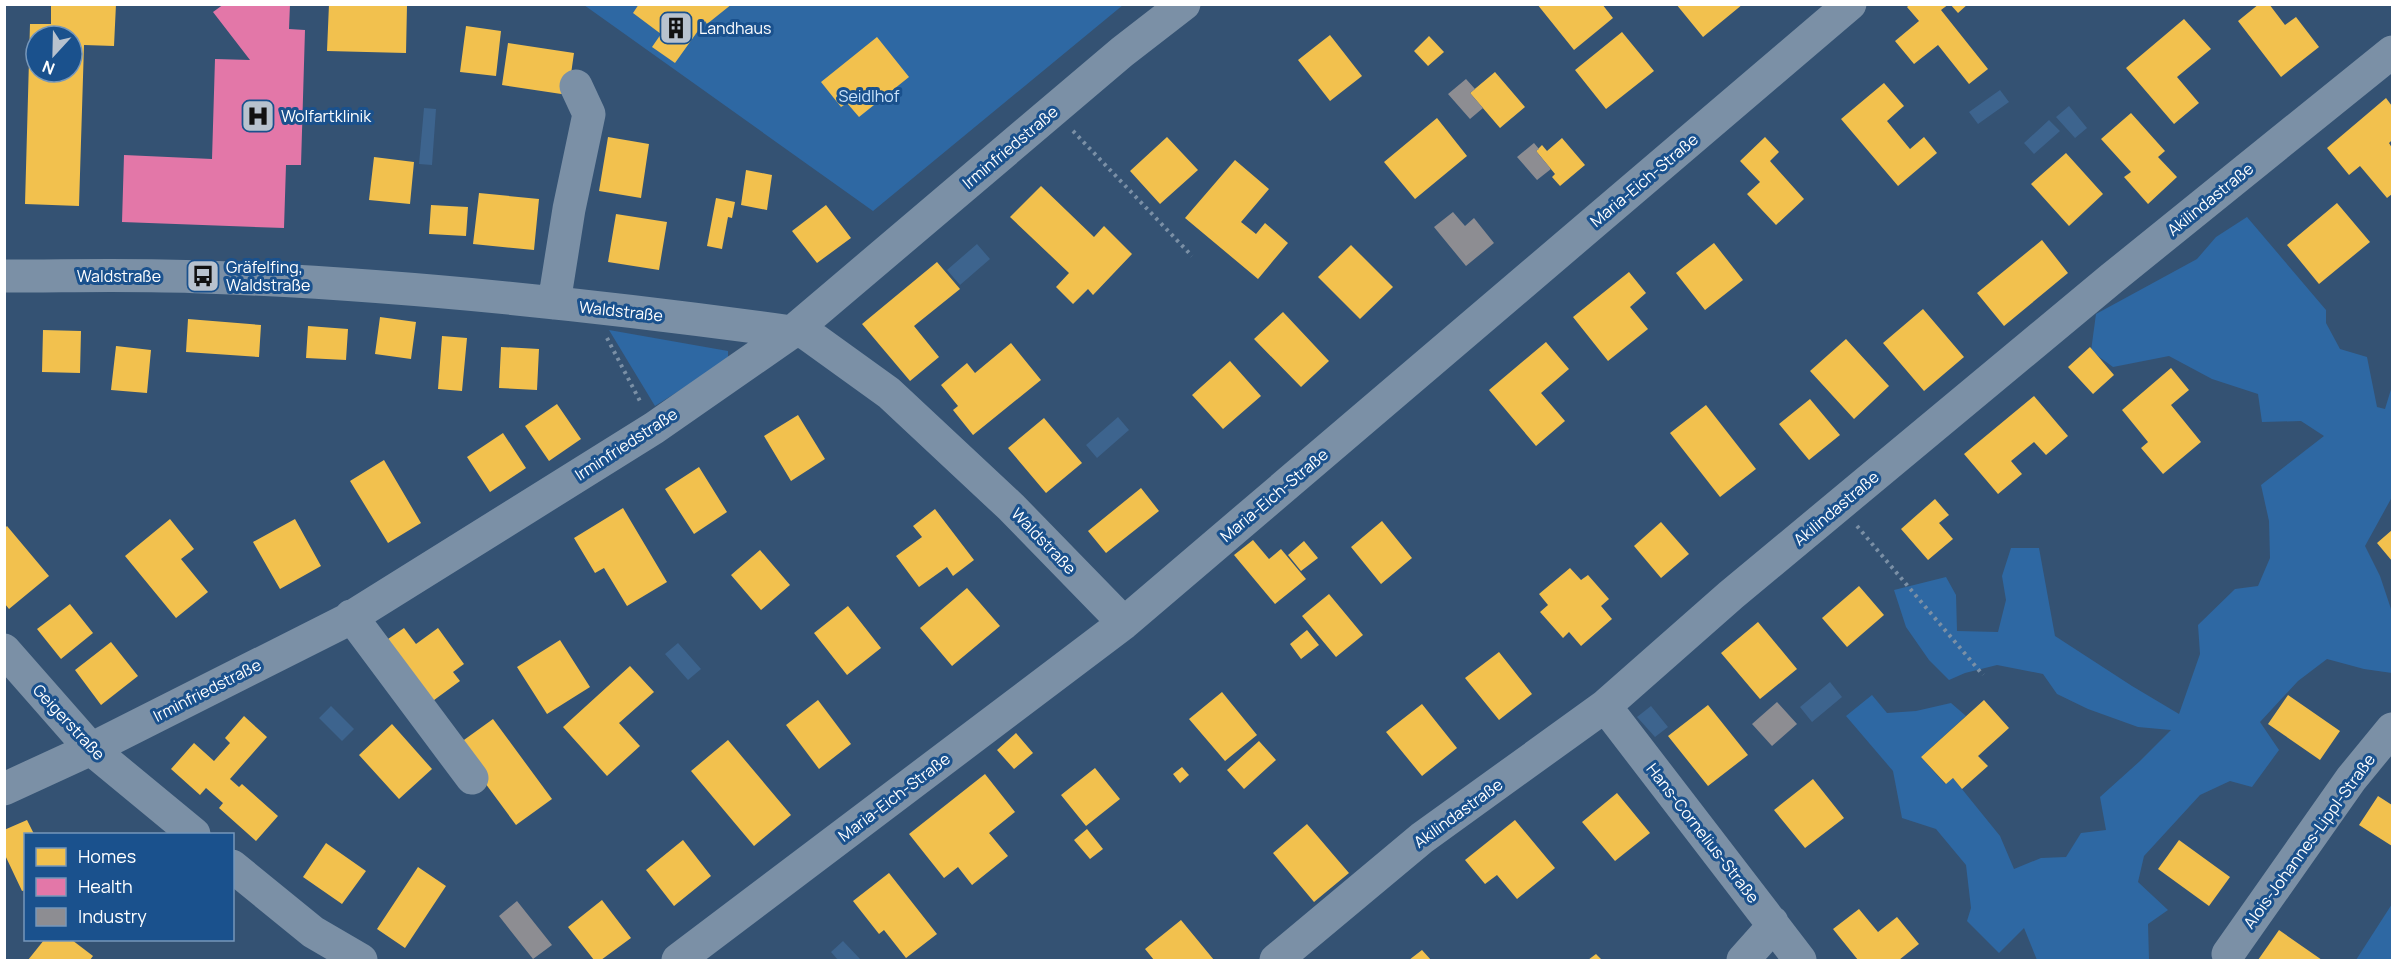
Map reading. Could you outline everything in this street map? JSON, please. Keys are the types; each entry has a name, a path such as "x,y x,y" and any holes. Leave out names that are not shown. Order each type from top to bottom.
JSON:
{"street":[{"name":"Irminfriedstraße","path":"4,789 91,749 351,616 654,428 792,332 1122,52 1184,4"},
{"name":"Maria-Eich-Straße","path":"678,960 1124,623 1850,4"},
{"name":"Akilindastraße","path":"1276,960 1422,838 1605,706 1731,595 2111,279 2392,52"},
{"path":"554,303 569,209 589,114 576,86"},
{"name":"Waldstraße","path":"4,276 203,276 422,290 590,307 792,332 803,331 889,393 1011,507 1124,623"},
{"path":"351,616 472,778"},
{"name":"Geigerstraße","path":"4,650 91,749 193,833"},
{"name":"Hans-Cornelius-Straße","path":"1605,706 1800,960"},
{"name":"Alois-Johannes-Lippl-Straße","path":"2228,954 2351,779 2392,729"},
{"path":"234,868 313,933 361,960"},
{"path":"1743,960 1768,932 1772,922"}],"path":[{"path":"1053,110 1192,256"},
{"path":"590,307 654,428"},
{"path":"1840,505 1983,675"}],"green space":[{"name":"Seidlhof","path":"584,5 1123,5 873,211"},
{"path":"2247,217 2326,310 2326,323 2340,349 2367,357 2377,407 2385,409 2392,386 2392,497 2365,546 2380,576 2392,612 2392,673 2364,669 2327,659 2298,681 2260,722 2279,750 2252,787 2230,781 2200,795 2144,856 2138,882 2168,910 2148,924 2149,960 2037,960 2024,928 1999,953 1967,921 1971,908 1966,865 1936,829 1902,818 1893,771 1846,716 1872,695 1887,713 1916,711 1951,703 1966,716 1921,757 1945,784 1953,778 2000,836 2014,869 2041,858 2066,857 2081,833 2106,830 2100,797 2171,730 2138,727 2088,709 2057,694 2043,674 1997,665 1965,673 1949,680 1929,660 1906,627 1894,590 1946,577 1956,595 1957,631 1998,632 2006,600 2002,576 2011,548 2039,548 2055,636 2179,714 2200,654 2198,625 2235,589 2258,586 2270,558 2269,521 2261,485 2324,436 2301,421 2262,422 2258,394 2212,379 2169,356 2113,367 2091,351 2096,314 2197,259 2216,237"},
{"path":"609,330 728,351 728,360 655,406"},
{"path":"2392,904 2392,960 2356,960"}],"shaded area":[{"path":"2000,90 2009,102 1978,124 1969,112"},
{"path":"2069,106 2087,128 2075,138 2056,117"},
{"path":"424,108 436,109 432,165 419,164"},
{"path":"2049,120 2060,131 2034,154 2024,143"},
{"path":"977,244 990,259 960,285 947,270"},
{"path":"1118,417 1129,430 1097,458 1086,445"},
{"path":"678,643 701,669 688,680 665,654"},
{"path":"1830,682 1842,697 1812,722 1800,707"},
{"path":"331,706 354,729 342,741 319,718"},
{"path":"1651,706 1668,727 1655,737 1637,717"},
{"path":"843,941 861,960 838,960 831,952"}],"building: Homes":[{"path":"51,4 116,4 114,46 84,45 84,24 51,24"},
{"path":"329,4 407,5 406,53 327,51"},
{"name":"Landhaus","path":"639,4 732,4 707,24 705,21 675,63 652,47 661,34 633,13"},
{"path":"1537,4 1602,4 1613,18 1574,50"},
{"path":"1676,4 1743,4 1703,37"},
{"path":"1910,4 1949,4 1941,10 1988,69 1969,84 1938,45 1914,64 1895,41 1919,21 1907,7"},
{"path":"1950,4 1968,4 1958,13"},
{"path":"2259,4 2269,4 2285,25 2296,17 2319,47 2281,77 2238,21"},
{"path":"2184,19 2211,49 2177,77 2199,103 2174,124 2126,68"},
{"path":"466,26 501,31 496,76 460,72"},
{"path":"1622,32 1654,71 1606,109 1575,70"},
{"path":"1330,35 1362,76 1330,101 1298,60"},
{"path":"1429,36 1444,52 1428,66 1414,51"},
{"path":"877,37 909,77 859,117 847,103 841,107 821,82"},
{"path":"508,43 574,53 568,95 502,85"},
{"path":"1495,72 1525,107 1500,128 1470,93"},
{"path":"1884,83 1904,106 1887,121 1910,149 1924,137 1937,153 1898,186 1841,119"},
{"path":"28,84 83,84 79,206 25,204"},
{"path":"2386,98 2392,106 2392,140 2389,143 2392,148 2392,194 2387,198 2360,166 2349,175 2327,148"},
{"path":"2131,113 2165,151 2158,157 2177,177 2148,204 2124,177 2131,172 2101,139"},
{"path":"1437,118 1467,156 1415,199 1384,162"},
{"path":"608,137 649,144 641,198 599,191"},
{"path":"1167,137 1198,170 1160,204 1130,171"},
{"path":"1765,137 1779,152 1770,161 1804,199 1776,225 1747,194 1760,182 1740,161"},
{"path":"1562,138 1585,165 1560,186 1552,177 1555,174 1536,151 1542,145 1547,151"},
{"path":"2066,153 2103,194 2069,226 2031,184"},
{"path":"374,157 414,162 410,204 369,200"},
{"path":"1235,160 1269,189 1241,222 1256,234 1265,223 1288,243 1258,279 1185,218"},
{"path":"746,170 772,175 767,210 741,205"},
{"path":"1041,186 1094,237 1104,226 1132,254 1093,295 1088,289 1073,304 1056,287 1069,273 1010,217"},
{"path":"479,193 539,199 534,250 473,244"},
{"path":"716,198 735,202 732,218 728,217 722,249 707,246"},
{"path":"2337,203 2370,242 2319,284 2287,245"},
{"path":"431,205 468,207 466,236 429,234"},
{"path":"826,205 851,238 817,263 792,231"},
{"path":"616,214 667,222 659,270 608,262"},
{"path":"2042,240 2068,273 2004,326 1977,293"},
{"path":"1714,243 1743,280 1705,310 1676,273"},
{"path":"1351,245 1393,287 1360,319 1318,277"},
{"path":"937,262 960,289 914,326 939,357 910,381 862,324"},
{"path":"1629,272 1646,293 1630,307 1648,329 1608,361 1573,317"},
{"path":"1923,309 1964,357 1924,391 1883,343"},
{"path":"1283,312 1329,361 1301,387 1254,339"},
{"path":"380,317 416,322 411,359 375,354"},
{"path":"188,319 261,325 259,357 186,352"},
{"path":"308,326 348,329 346,360 306,358"},
{"path":"43,330 81,331 80,373 42,372"},
{"path":"442,336 467,338 462,391 438,389"},
{"path":"1846,339 1889,386 1854,419 1810,371"},
{"path":"1546,342 1569,369 1541,393 1565,421 1536,446 1489,390"},
{"path":"1011,343 1041,380 973,435 953,410 958,406 941,385 967,363 975,373"},
{"path":"116,346 151,350 147,393 111,390"},
{"path":"501,347 539,349 537,390 499,388"},
{"path":"2090,347 2114,375 2093,394 2068,367"},
{"path":"1230,361 1261,396 1223,429 1192,395"},
{"path":"2171,368 2189,390 2171,405 2201,442 2163,474 2141,448 2148,442 2122,410"},
{"path":"2034,396 2068,436 2046,455 2034,442 2011,461 2022,474 1998,494 1964,454"},
{"path":"1810,399 1840,435 1809,460 1779,424"},
{"path":"557,404 581,439 549,461 525,426"},
{"path":"1706,405 1756,469 1720,497 1670,433"},
{"path":"798,415 825,459 791,481 764,436"},
{"path":"1044,418 1082,463 1046,493 1008,448"},
{"path":"503,433 526,468 490,492 467,457"},
{"path":"384,460 421,523 388,543 350,481"},
{"path":"699,467 727,512 694,534 665,489"},
{"path":"1141,488 1159,511 1106,553 1088,531"},
{"path":"1935,499 1949,515 1939,523 1953,539 1928,560 1901,529"},
{"path":"623,508 667,582 627,606 604,568 595,573 574,538"},
{"path":"935,509 974,560 953,576 947,567 919,587 896,556 922,537 913,526"},
{"path":"170,519 194,549 181,559 208,592 176,618 125,556"},
{"path":"295,519 321,566 280,589 253,542"},
{"path":"1382,521 1412,558 1381,584 1351,547"},
{"path":"1661,522 1689,554 1661,578 1634,546"},
{"path":"7,526 49,576 9,609 5,604 5,528"},
{"path":"2392,530 2392,561 2377,543"},
{"path":"1253,540 1269,559 1281,549 1306,579 1275,604 1234,555"},
{"path":"1304,541 1318,558 1301,571 1288,555"},
{"path":"760,550 790,585 761,610 731,575"},
{"path":"1570,568 1581,580 1588,575 1609,599 1601,606 1612,619 1581,646 1569,632 1563,638 1540,612 1548,605 1539,594"},
{"path":"1859,586 1884,615 1847,647 1822,618"},
{"path":"967,588 1000,626 952,666 920,628"},
{"path":"1329,594 1363,635 1336,657 1302,616"},
{"path":"70,604 93,633 61,659 37,629"},
{"path":"848,606 881,648 847,675 814,633"},
{"path":"1758,622 1797,669 1760,699 1721,653"},
{"path":"404,628 416,644 438,628 464,664 453,672 460,681 426,706 388,639"},
{"path":"1307,630 1319,645 1301,659 1290,644"},
{"path":"560,640 590,687 547,714 517,667"},
{"path":"111,642 138,676 101,705 75,670"},
{"path":"1499,652 1532,694 1499,720 1465,678"},
{"path":"630,666 654,692 619,723 640,746 607,776 563,727"},
{"path":"1222,692 1257,735 1225,761 1189,719"},
{"path":"2288,695 2340,731 2320,760 2268,724"},
{"path":"818,700 851,744 819,769 786,725"},
{"path":"1984,700 2009,728 1978,756 1988,766 1962,789 1953,778 1946,784 1921,757"},
{"path":"1422,704 1457,748 1422,776 1386,732"},
{"path":"1708,705 1748,755 1708,786 1668,736"},
{"path":"244,716 267,737 230,779 239,787 242,784 278,816 256,841 219,808 223,803 206,788 200,795 171,769 194,743 214,761 230,743 225,738"},
{"path":"493,719 552,799 516,825 457,745"},
{"path":"392,724 432,769 399,799 359,755"},
{"path":"1016,733 1033,753 1014,769 997,750"},
{"path":"728,740 791,815 754,846 691,771"},
{"path":"1259,741 1276,760 1244,789 1227,770"},
{"path":"1182,767 1189,775 1180,783 1173,774"},
{"path":"1095,768 1120,799 1086,826 1061,795"},
{"path":"985,774 1015,812 989,833 1008,856 972,885 958,867 944,878 909,834"},
{"path":"1813,779 1844,818 1805,848 1774,810"},
{"path":"1617,793 1650,833 1615,861 1582,822"},
{"path":"2378,796 2392,805 2392,846 2359,825"},
{"path":"27,820 34,833 24,833 24,890 22,891 4,853 4,830"},
{"path":"1515,820 1555,868 1517,899 1497,875 1485,884 1465,860"},
{"path":"1307,824 1349,873 1314,902 1273,853"},
{"path":"1087,829 1103,849 1090,859 1074,840"},
{"path":"683,840 711,876 674,906 646,870"},
{"path":"2179,840 2230,877 2209,906 2158,869"},
{"path":"326,843 366,871 342,904 303,877"},
{"path":"418,867 446,886 405,948 377,929"},
{"path":"889,873 937,934 906,958 884,930 879,934 853,901"},
{"path":"602,900 631,938 601,960 594,960 568,927"},
{"path":"1859,909 1878,932 1897,917 1919,944 1899,960 1858,960 1833,929"},
{"path":"1181,920 1214,960 1154,960 1145,949"},
{"path":"2279,930 2322,960 2258,960"},
{"path":"43,941 73,941 93,956 90,960 28,960"},
{"path":"1422,950 1431,960 1409,960"},
{"path":"1596,954 1602,960 1588,960"}],"building: Health":[{"path":"224,4 290,4 289,29 305,30 301,165 286,165 284,228 122,222 124,155 212,159 215,59 250,60 213,12"}],"building: Industry":[{"path":"1466,79 1475,89 1470,93 1483,108 1470,119 1448,94"},
{"path":"1534,143 1539,149 1536,151 1551,169 1537,180 1517,157"},
{"path":"1453,212 1465,226 1474,218 1494,243 1466,266 1434,227"},
{"path":"1777,702 1797,724 1772,746 1752,724"},
{"path":"517,901 552,945 533,959 499,916"}],"place":[{"name":"Landhaus","path":"676,28"},
{"name":"Wolfartklinik","path":"258,116"},
{"name":"Gräfelfing, Waldstraße","path":"203,276"}]}
